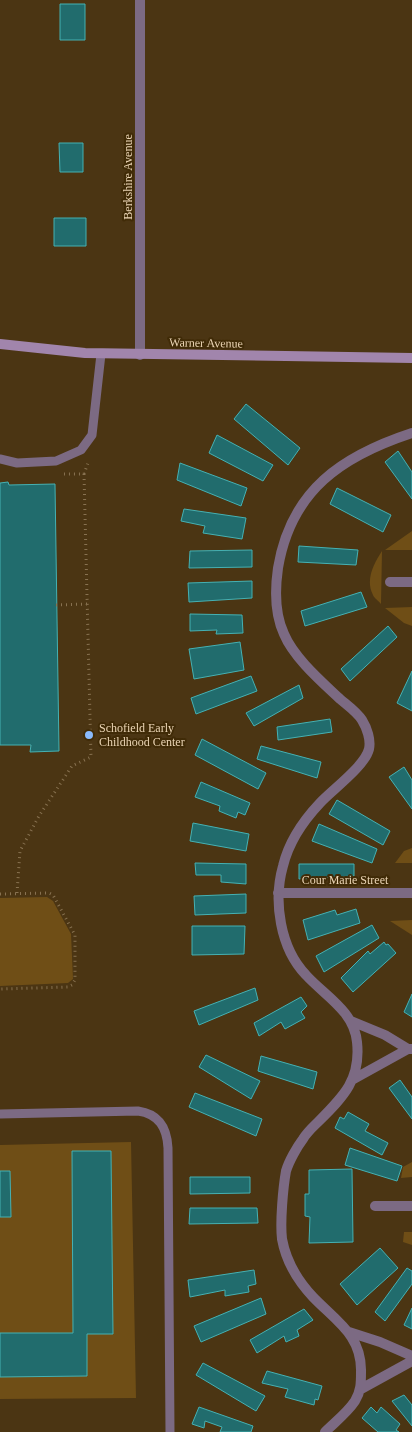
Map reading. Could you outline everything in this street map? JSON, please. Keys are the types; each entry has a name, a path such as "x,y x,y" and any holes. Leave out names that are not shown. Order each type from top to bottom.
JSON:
{"street":[{"name":"Berkshire Avenue","path":"140,0 140,355"},
{"name":"Warner Avenue","path":"0,344 101,354 412,358"},
{"path":"325,1432 356,1400 361,1390 361,1363 356,1344 349,1332 312,1296 291,1268 282,1238 283,1206 287,1169 303,1137 338,1101 352,1080 356,1069 357,1039 351,1021 340,1005 304,974 295,960 286,941 278,893 282,868 296,832 319,804 364,761 369,749 368,733 360,718 297,655 284,635 278,611 276,580 281,550 292,521 306,499 325,477 352,458 385,442 412,433"},
{"path":"390,582 412,582"},
{"name":"Cour Marie Street","path":"278,893 412,893"},
{"path":"351,1021 410,1048"},
{"path":"352,1080 410,1048"},
{"path":"375,1206 412,1206"},
{"path":"349,1332 380,1342 412,1356"},
{"path":"361,1390 412,1361"}],"lane":[{"path":"0,459 17,463 56,461 81,450 92,435 101,354"},
{"path":"0,1114 138,1111 154,1117 166,1130 168,1148 170,1432"}],"path":[{"path":"16,893 20,851 39,816 72,766 91,757 84,474 57,475"},
{"path":"56,604 88,604"},
{"path":"0,894 49,893 53,895 75,935 75,980 72,985 68,987 0,989"}],"shaded area":[{"path":"412,531 412,550 385,550"},
{"path":"382,551 381,604 371,589 370,578"},
{"path":"412,607 412,626 404,623 385,608"},
{"path":"412,848 412,863 395,863 404,851"},
{"path":"47,897 53,901 71,934 73,979 68,983 0,986 0,898"},
{"path":"412,920 412,935 390,921"},
{"path":"131,1142 136,1398 0,1399 0,1145"},
{"path":"412,1162 412,1177 401,1178 403,1167"},
{"path":"404,1232 412,1232 412,1245 403,1242"}],"building":[{"path":"60,4 85,4 85,40 60,40"},
{"path":"59,143 83,143 83,172 60,172"},
{"path":"54,218 86,218 86,246 54,246"},
{"path":"246,404 300,448 288,465 234,419"},
{"path":"217,435 273,465 263,481 209,453"},
{"path":"398,451 412,472 412,499 385,462"},
{"path":"180,463 247,488 241,506 177,480"},
{"path":"8,482 9,485 55,484 59,751 30,752 31,745 0,745 0,483"},
{"path":"337,488 391,515 383,532 330,504"},
{"path":"184,509 246,518 242,539 203,533 205,526 181,521"},
{"path":"299,546 358,550 356,565 298,562"},
{"path":"252,550 252,567 189,568 190,551"},
{"path":"252,581 252,598 189,602 188,583"},
{"path":"361,592 367,607 305,626 301,611"},
{"path":"190,614 242,615 243,633 216,634 217,630 190,631"},
{"path":"388,626 397,637 350,681 341,669"},
{"path":"240,642 244,670 194,679 189,649"},
{"path":"412,671 412,711 397,703"},
{"path":"251,676 257,691 196,714 191,698"},
{"path":"299,685 303,698 254,726 246,713"},
{"path":"330,719 332,732 278,740 277,727"},
{"path":"202,739 266,773 258,789 195,755"},
{"path":"261,746 321,762 317,778 257,759"},
{"path":"404,767 412,780 412,809 389,777"},
{"path":"201,782 250,803 245,815 238,812 236,818 219,811 220,806 195,797"},
{"path":"337,800 390,831 383,845 329,814"},
{"path":"193,823 249,834 246,851 190,841"},
{"path":"319,824 377,849 372,863 312,841"},
{"path":"195,863 246,864 246,884 221,882 221,875 196,875"},
{"path":"299,864 354,864 354,876 299,879"},
{"path":"246,894 246,913 195,915 194,896"},
{"path":"356,909 360,923 308,940 303,920 335,910 337,915"},
{"path":"372,925 379,938 324,972 316,956"},
{"path":"192,926 245,926 244,954 192,955"},
{"path":"384,942 396,953 353,992 341,978 368,951 370,954"},
{"path":"255,988 258,1000 199,1025 194,1011"},
{"path":"412,994 412,1017 404,1012"},
{"path":"301,997 307,1006 301,1012 305,1018 285,1029 281,1022 259,1036 254,1023"},
{"path":"206,1055 260,1081 251,1099 199,1067"},
{"path":"261,1056 317,1072 313,1089 258,1071"},
{"path":"400,1080 412,1097 412,1119 389,1088"},
{"path":"195,1093 262,1119 256,1136 189,1107"},
{"path":"348,1112 369,1124 365,1131 388,1143 382,1155 335,1128 340,1117 344,1119"},
{"path":"350,1148 402,1166 397,1181 345,1165"},
{"path":"72,1151 111,1151 113,1334 87,1334 87,1376 0,1377 0,1333 73,1333"},
{"path":"352,1169 353,1242 309,1243 310,1217 305,1216 305,1194 309,1194 309,1170"},
{"path":"0,1171 10,1171 11,1217 0,1217"},
{"path":"190,1177 250,1177 250,1193 190,1194"},
{"path":"190,1208 257,1208 258,1223 189,1224"},
{"path":"380,1248 398,1268 357,1305 340,1284"},
{"path":"407,1268 412,1271 412,1284 385,1321 375,1312"},
{"path":"254,1270 256,1284 248,1286 249,1292 225,1296 225,1290 190,1297 188,1280"},
{"path":"261,1298 266,1314 201,1342 194,1326"},
{"path":"412,1308 412,1329 404,1325"},
{"path":"304,1309 313,1320 297,1330 299,1336 286,1342 284,1336 257,1353 250,1340"},
{"path":"203,1363 265,1396 256,1411 196,1375"},
{"path":"267,1371 322,1386 318,1400 315,1399 314,1405 285,1397 288,1389 262,1383"},
{"path":"404,1395 412,1405 412,1426 392,1401"},
{"path":"199,1407 253,1426 251,1432 220,1432 222,1427 205,1421 204,1428 192,1424"},
{"path":"371,1407 377,1413 381,1407 400,1424 396,1430 399,1432 378,1432 362,1418"}],"place":[{"name":"Schofield Early Childhood Center","path":"89,735"}]}
